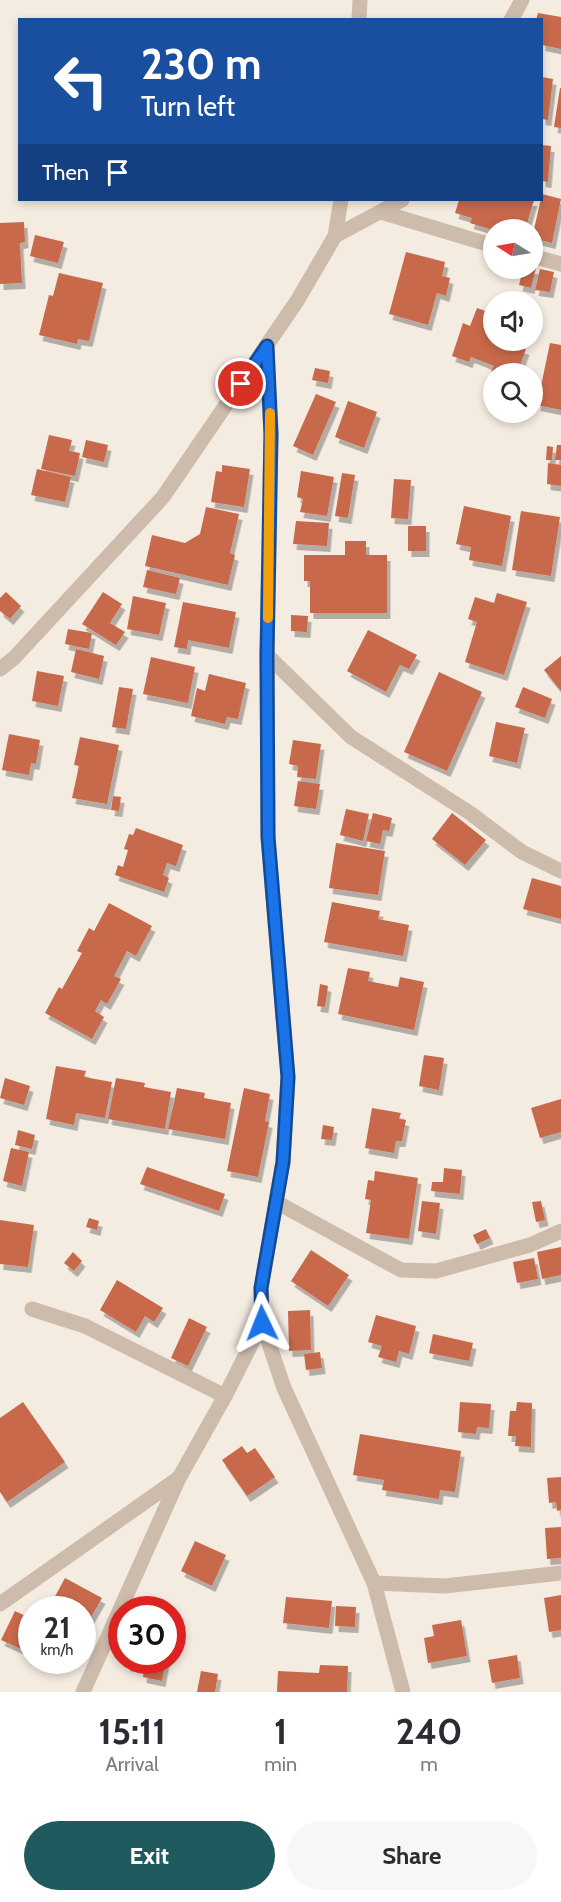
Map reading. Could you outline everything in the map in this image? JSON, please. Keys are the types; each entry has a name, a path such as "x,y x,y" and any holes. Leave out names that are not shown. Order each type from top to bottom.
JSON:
{"street":[{"path":"359,18 360,0"},
{"path":"513,18 522,0"},
{"path":"0,669 14,658 163,497 297,301 335,236 341,201"},
{"path":"335,236 400,201"},
{"path":"381,212 483,243"},
{"path":"543,259 561,264"},
{"path":"267,346 271,434 267,655 268,837 288,1077 283,1162 261,1288 262,1323 284,1388 374,1583 403,1692"},
{"path":"267,655 351,737 470,813 522,852 561,871"},
{"path":"276,1202 401,1270 436,1271 530,1245 561,1231"},
{"path":"32,1309 85,1326 225,1396"},
{"path":"83,1692 179,1478 225,1396 262,1323"},
{"path":"0,1604 179,1478"},
{"path":"374,1583 445,1586 561,1573"}],"building":[{"path":"538,13 561,17 561,49 543,45 543,18 537,18"},
{"path":"543,77 553,79 548,120 543,119"},
{"path":"561,88 561,128 554,127"},
{"path":"543,145 551,146 548,182 543,181"},
{"path":"543,194 561,199 552,243 543,241 543,219 536,219"},
{"path":"459,201 534,201 528,219 483,219 483,227 470,223 472,218 455,213"},
{"path":"24,222 25,242 20,243 22,283 0,284 0,223"},
{"path":"35,235 64,242 58,263 30,256"},
{"path":"406,252 445,262 442,276 450,278 446,296 437,293 428,325 389,314"},
{"path":"543,270 554,272 550,292 535,290 538,279 543,279"},
{"path":"59,273 103,283 89,341 78,339 77,344 39,335 49,295 53,296"},
{"path":"520,279 533,279 531,288 519,285"},
{"path":"477,308 483,310 483,351 525,351 521,363 486,363 471,357 469,362 452,356 463,323 470,326"},
{"path":"550,343 561,345 561,410 543,406 543,376"},
{"path":"315,368 330,371 328,383 312,380"},
{"path":"316,394 336,402 313,455 293,446"},
{"path":"348,401 377,412 364,448 335,437"},
{"path":"49,435 72,440 69,451 80,453 75,476 41,469"},
{"path":"86,440 108,445 104,462 82,457"},
{"path":"557,445 561,445 561,460 555,460"},
{"path":"547,446 553,447 552,460 546,460"},
{"path":"548,463 561,465 561,486 547,484"},
{"path":"222,465 250,469 244,507 211,502 216,471 222,472"},
{"path":"37,469 71,477 65,502 31,495"},
{"path":"301,471 334,477 327,516 300,512 303,499 297,497"},
{"path":"342,473 355,475 348,518 335,516"},
{"path":"394,479 411,480 408,519 391,518"},
{"path":"464,506 511,516 502,566 469,560 471,547 456,544"},
{"path":"206,507 239,514 230,553 235,555 228,585 145,566 152,535 185,543 200,534"},
{"path":"521,511 560,517 551,576 512,570"},
{"path":"296,521 329,523 327,546 293,544"},
{"path":"408,526 426,526 426,551 408,551"},
{"path":"345,541 366,541 366,555 387,555 387,613 310,613 310,581 304,581 304,555 345,555"},
{"path":"147,570 180,578 176,594 143,587"},
{"path":"6,592 21,606 10,619 0,611 0,598"},
{"path":"103,592 122,604 110,623 125,632 116,645 82,624"},
{"path":"497,593 527,602 504,675 465,662 477,622 468,619 475,597 494,603"},
{"path":"133,596 166,603 159,635 127,629"},
{"path":"183,602 236,612 229,648 188,640 187,649 174,647"},
{"path":"291,615 308,616 307,632 291,631"},
{"path":"68,629 92,633 89,649 65,644"},
{"path":"368,630 417,655 409,669 400,665 386,692 347,671"},
{"path":"76,649 104,656 99,679 71,672"},
{"path":"561,656 561,691 544,670"},
{"path":"151,657 195,667 188,703 143,694"},
{"path":"37,671 64,676 58,706 32,701"},
{"path":"439,672 482,692 447,771 404,752"},
{"path":"209,674 246,683 238,719 227,717 225,724 191,716 197,688 205,691"},
{"path":"119,687 133,689 126,729 112,727"},
{"path":"523,687 552,699 545,718 515,707"},
{"path":"496,722 525,728 517,763 489,756"},
{"path":"9,734 40,740 36,764 31,763 29,775 2,770"},
{"path":"80,737 119,745 107,804 72,798 79,766 74,765"},
{"path":"293,740 321,744 316,779 297,777 298,766 289,764"},
{"path":"298,781 320,784 316,809 294,806"},
{"path":"113,796 121,797 119,811 111,810"},
{"path":"346,809 369,814 363,841 340,835"},
{"path":"373,813 392,818 389,831 383,830 380,844 366,841"},
{"path":"452,813 486,840 465,865 432,839"},
{"path":"136,828 183,845 176,866 167,863 163,875 169,878 164,892 115,875 118,865 123,867 128,850 124,849 129,834 133,835"},
{"path":"336,843 385,851 378,895 329,888"},
{"path":"532,878 561,886 561,919 523,909"},
{"path":"332,902 380,911 378,919 409,925 403,956 324,942"},
{"path":"109,903 152,926 136,956 127,951 114,976 121,979 107,1004 101,1000 95,1011 104,1017 92,1039 45,1013 59,987 62,989 82,953 77,951 89,928 94,931"},
{"path":"348,968 370,972 368,981 398,987 400,977 424,982 414,1030 338,1014"},
{"path":"320,984 328,986 325,1007 317,1006"},
{"path":"424,1055 444,1058 439,1090 419,1086"},
{"path":"56,1066 86,1071 84,1077 112,1082 105,1118 76,1113 74,1125 46,1119"},
{"path":"5,1078 30,1086 24,1105 0,1098"},
{"path":"116,1078 145,1083 144,1087 171,1092 165,1129 108,1119"},
{"path":"177,1088 205,1093 204,1098 231,1103 225,1139 168,1129"},
{"path":"244,1088 270,1094 265,1121 269,1122 258,1177 227,1171"},
{"path":"561,1099 561,1132 540,1138 531,1108"},
{"path":"372,1108 401,1113 399,1119 406,1120 402,1141 396,1141 394,1153 365,1148"},
{"path":"323,1125 334,1127 332,1140 321,1139"},
{"path":"18,1130 35,1135 32,1149 15,1145"},
{"path":"11,1148 29,1152 22,1186 3,1181"},
{"path":"147,1167 225,1194 219,1211 140,1184"},
{"path":"444,1168 462,1170 460,1194 431,1191 432,1182 443,1182"},
{"path":"375,1171 418,1178 409,1239 366,1233 371,1200 365,1199 368,1180 374,1181"},
{"path":"422,1201 440,1203 436,1234 418,1231"},
{"path":"541,1201 545,1220 536,1222 532,1202"},
{"path":"89,1218 99,1221 97,1230 86,1227"},
{"path":"0,1220 34,1225 28,1267 0,1264"},
{"path":"486,1229 490,1238 477,1244 473,1235"},
{"path":"561,1247 561,1275 542,1279 537,1252"},
{"path":"311,1250 349,1275 328,1306 291,1281"},
{"path":"73,1252 82,1261 74,1271 64,1263"},
{"path":"534,1258 538,1279 517,1283 513,1262"},
{"path":"117,1280 163,1308 154,1322 145,1316 136,1332 100,1310"},
{"path":"310,1310 311,1350 289,1351 288,1311"},
{"path":"376,1315 416,1326 409,1354 399,1351 396,1362 378,1357 382,1346 368,1342"},
{"path":"189,1318 207,1327 188,1366 171,1358"},
{"path":"433,1334 473,1343 469,1361 429,1353"},
{"path":"320,1352 322,1368 306,1370 304,1354"},
{"path":"23,1402 65,1462 7,1502 0,1492 0,1418"},
{"path":"460,1402 491,1404 489,1428 477,1427 476,1434 458,1432"},
{"path":"517,1402 532,1403 531,1447 515,1446 516,1436 508,1436 510,1411 516,1411"},
{"path":"360,1434 461,1451 455,1492 440,1490 439,1499 382,1490 384,1480 353,1475"},
{"path":"242,1446 247,1453 255,1448 275,1477 247,1496 222,1460"},
{"path":"561,1477 561,1510 557,1511 556,1502 549,1503 547,1478"},
{"path":"561,1527 561,1558 547,1559 545,1528"},
{"path":"195,1541 226,1555 212,1586 181,1571"},
{"path":"65,1578 102,1598 96,1608 96,1596 55,1596"},
{"path":"561,1595 561,1630 549,1632 544,1598"},
{"path":"286,1597 332,1601 329,1628 283,1623"},
{"path":"336,1606 356,1607 355,1627 335,1626"},
{"path":"15,1611 18,1612 18,1648 1,1640"},
{"path":"461,1620 467,1656 428,1663 424,1638 434,1636 432,1625"},
{"path":"517,1655 520,1678 492,1683 488,1660"},
{"path":"320,1665 348,1666 347,1692 277,1692 278,1671 319,1673"},
{"path":"201,1671 218,1674 215,1692 197,1692"},
{"path":"143,1674 163,1674 162,1681 143,1677"}],"slow traffic":[{"path":"268,618 270,413"}],"route":[{"path":"241,384 267,346 271,434 267,655 268,837 288,1077 283,1162 261,1288 262,1323"}]}
